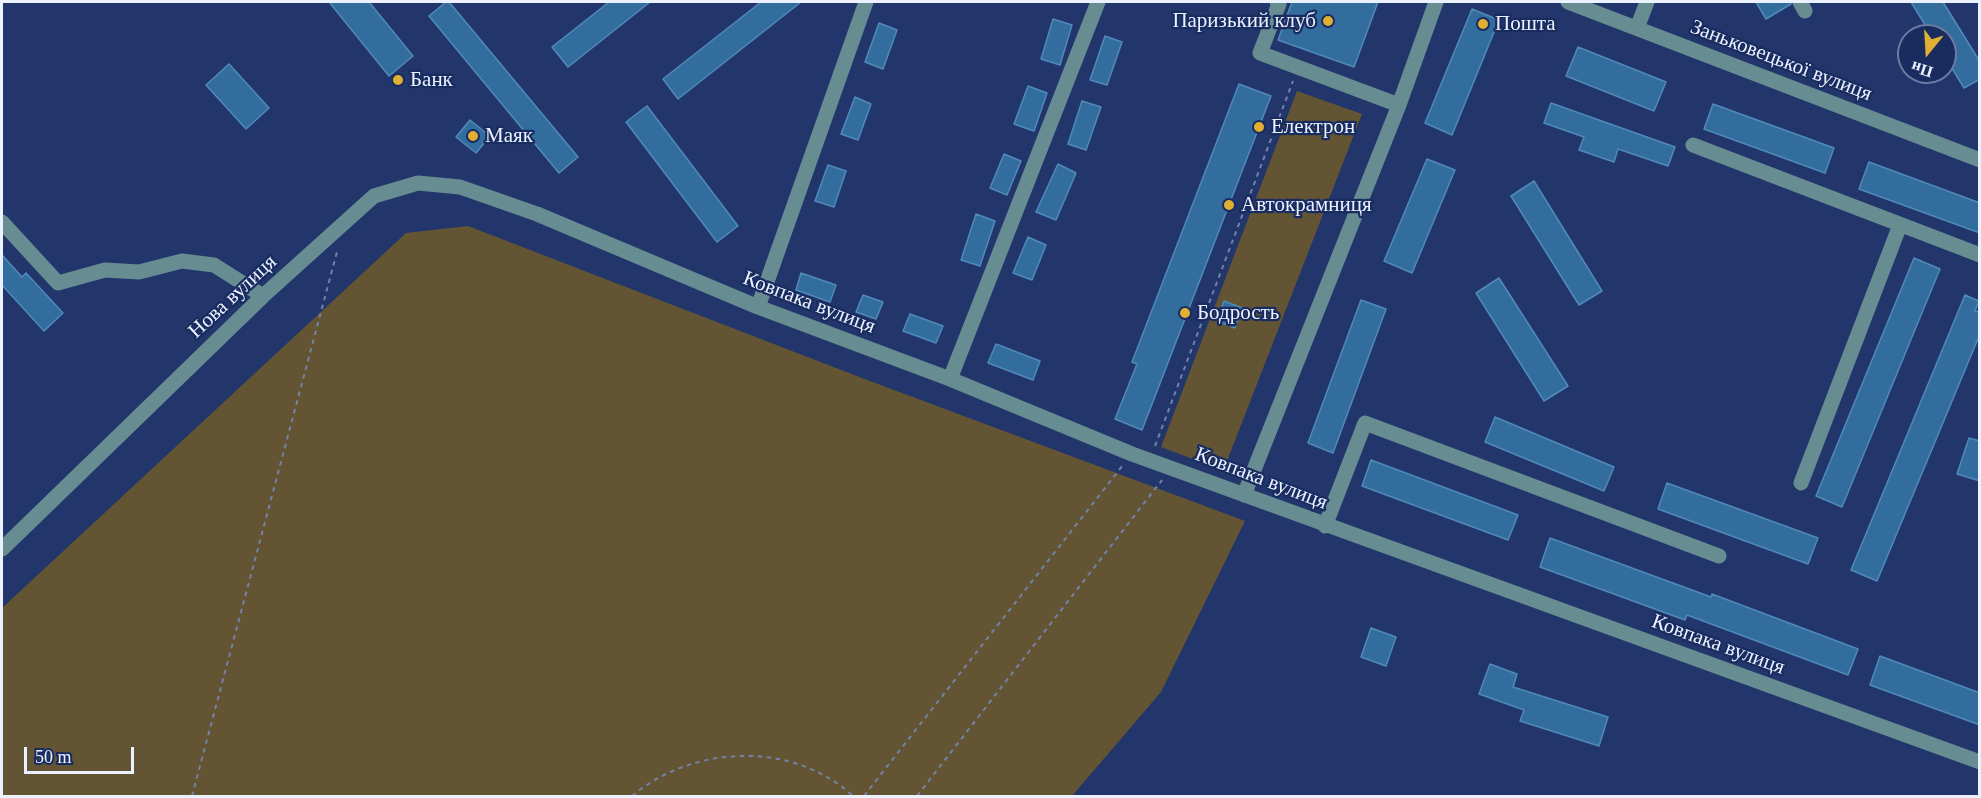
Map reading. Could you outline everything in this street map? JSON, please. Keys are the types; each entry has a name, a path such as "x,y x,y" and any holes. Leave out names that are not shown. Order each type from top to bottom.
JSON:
{"street":[{"path":"758,307 866,2"},
{"path":"950,379 1098,2"},
{"path":"1277,2 1279,4 1260,53 1399,105"},
{"path":"1244,495 1399,105 1436,2"},
{"name":"Заньковецької вулиця","path":"1568,2 1980,160"},
{"path":"1637,28 1647,2"},
{"path":"1694,145 1980,255"},
{"name":"Нова вулиця","path":"2,549 263,296 374,196 418,183 460,186 537,214"},
{"name":"Ковпака вулиця","path":"537,214 758,307 950,379 1132,454 1980,762"},
{"path":"2,222 58,283 105,270 139,272 182,261 214,265 263,296"},
{"path":"1801,483 1900,225"},
{"path":"1325,526 1365,423 1719,556"}],"path":[{"path":"1149,460 1298,67"},
{"path":"192,796 339,245"},
{"path":"864,796 1132,454"},
{"path":"917,796 1171,468"},
{"path":"632,796 678,768 727,756 753,756 803,767 826,778 853,796"}],"shaded area":[{"path":"1297,91 1362,114 1227,461 1214,467 1161,447"},
{"path":"468,226 862,378 1245,521 1161,692 1072,796 2,796 2,608 406,233"}],"building":[{"path":"329,2 369,2 413,56 389,76"},
{"path":"449,2 578,157 559,173 429,16"},
{"path":"609,2 650,2 568,67 552,47"},
{"path":"761,2 801,2 678,99 663,79"},
{"name":"Паризький клуб","path":"1292,2 1378,2 1354,67 1278,40"},
{"path":"1756,2 1790,2 1791,4 1766,19"},
{"path":"1911,2 1943,2 1957,24 1925,24"},
{"path":"1472,9 1499,20 1452,135 1425,123"},
{"path":"1053,19 1072,25 1060,65 1041,59"},
{"path":"879,23 897,30 883,69 865,62"},
{"path":"1957,25 1980,62 1980,79 1964,88 1957,77"},
{"path":"1105,36 1122,42 1107,85 1090,80"},
{"path":"1578,47 1666,82 1654,111 1566,76"},
{"path":"229,64 269,108 246,129 206,85"},
{"path":"1239,84 1271,96 1142,430 1115,419 1137,364 1132,362"},
{"path":"1028,86 1047,93 1034,131 1014,124"},
{"path":"855,97 871,104 858,140 841,134"},
{"path":"1082,101 1101,107 1086,150 1068,144"},
{"path":"1551,103 1675,147 1668,166 1618,149 1614,162 1579,150 1584,137 1544,123"},
{"path":"1713,104 1834,148 1825,173 1704,129"},
{"path":"647,106 738,226 717,242 626,122"},
{"name":"Маяк","path":"470,120 490,136 476,153 456,137"},
{"path":"1004,154 1021,161 1007,195 990,188"},
{"path":"1427,159 1455,170 1412,273 1384,261"},
{"path":"1869,162 1980,203 1980,233 1859,189"},
{"path":"1058,164 1076,173 1056,220 1036,212"},
{"path":"828,165 846,171 834,207 815,201"},
{"path":"1534,181 1602,291 1579,305 1511,196"},
{"path":"976,214 995,221 980,266 961,260"},
{"path":"1028,237 1046,245 1032,280 1013,273"},
{"path":"2,255 22,277 26,273 63,313 44,331 2,285"},
{"path":"1914,258 1940,269 1842,507 1816,496"},
{"path":"801,273 836,285 830,302 796,290"},
{"path":"1499,278 1568,386 1544,401 1476,293"},
{"path":"863,295 883,302 876,319 856,312"},
{"path":"1965,295 1979,301 1975,311 1980,312 1980,334 1877,581 1851,570"},
{"path":"1361,300 1386,309 1333,453 1308,443"},
{"path":"1224,301 1242,308 1235,328 1217,321"},
{"path":"910,314 943,326 936,343 903,331"},
{"path":"996,344 1040,361 1033,380 988,363"},
{"path":"1495,417 1614,467 1604,491 1485,442"},
{"path":"1969,438 1980,441 1980,481 1957,474"},
{"path":"1371,460 1518,515 1508,540 1362,486"},
{"path":"1667,483 1818,538 1808,564 1658,509"},
{"path":"1550,538 1711,597 1712,594 1858,649 1848,675 1687,615 1685,620 1540,567"},
{"path":"1371,628 1396,637 1386,666 1361,657"},
{"path":"1880,656 1980,693 1980,725 1870,685"},
{"path":"1490,664 1517,674 1513,687 1608,717 1599,746 1520,721 1524,710 1479,694"}],"place":[{"name":"Паризький клуб","path":"1328,21"},
{"name":"Пошта","path":"1483,24"},
{"name":"Банк","path":"398,80"},
{"name":"Електрон","path":"1259,127"},
{"name":"Маяк","path":"473,136"},
{"name":"Автокрамниця","path":"1229,205"},
{"name":"Бодрость","path":"1185,313"}]}
